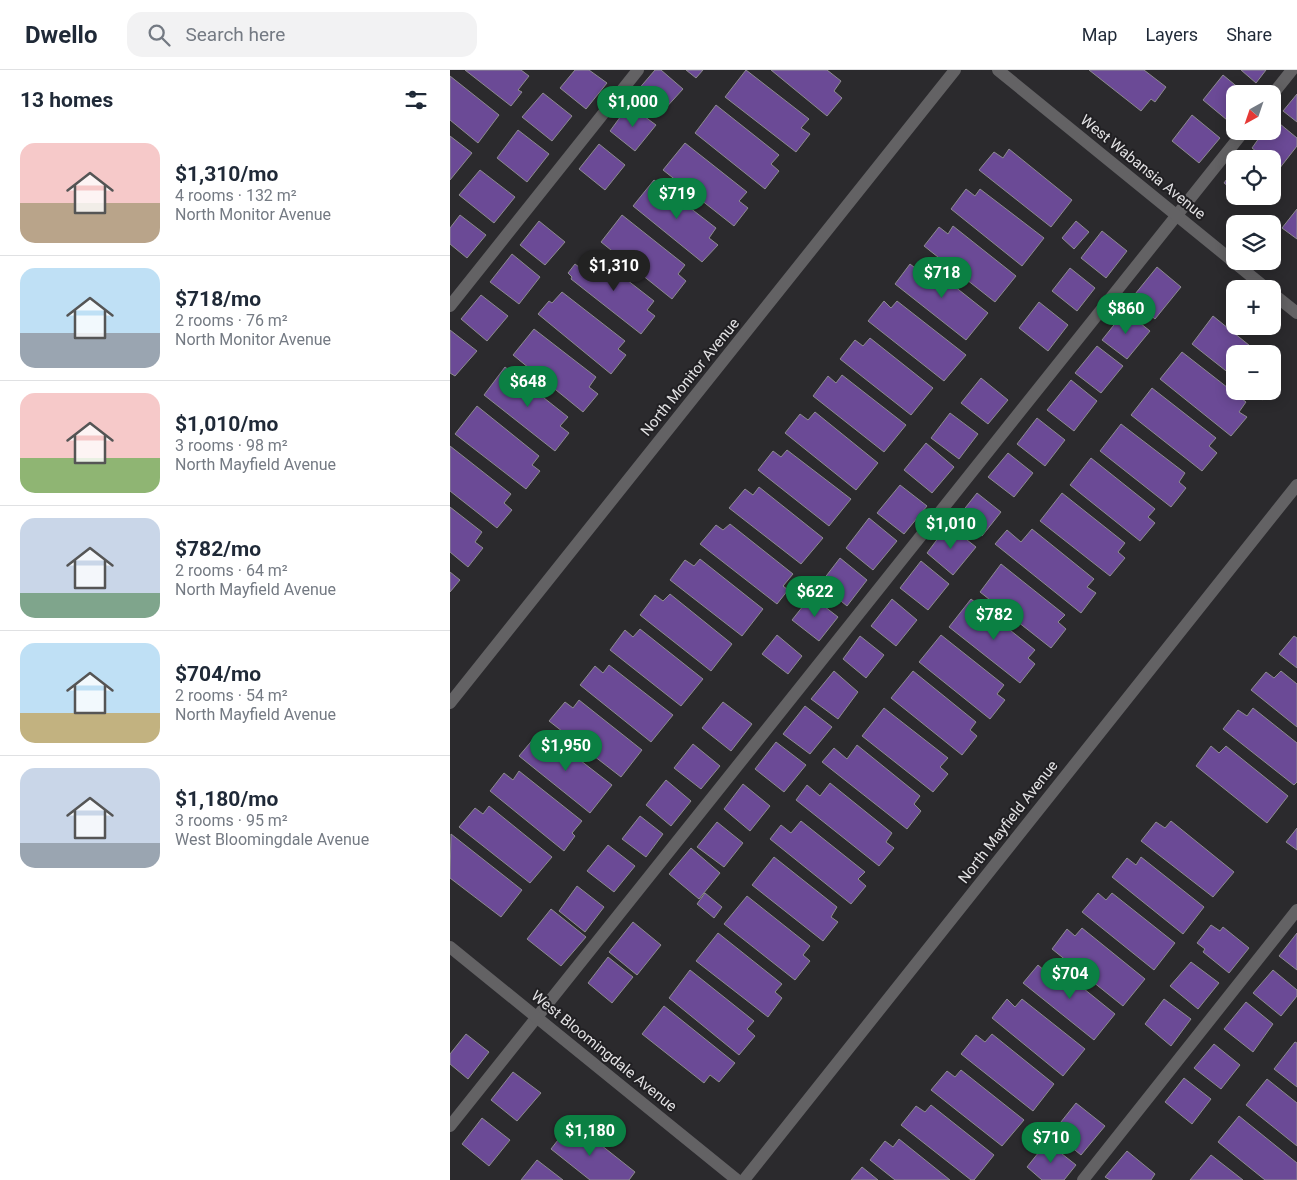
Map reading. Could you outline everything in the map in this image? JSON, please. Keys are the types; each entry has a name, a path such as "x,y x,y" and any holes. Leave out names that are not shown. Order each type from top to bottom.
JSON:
{"street":[{"path":"450,306 638,70"},
{"name":"North Monitor Avenue","path":"452,695 955,70"},
{"name":"West Wabansia Avenue","path":"998,70 1256,280"},
{"path":"1280,85 1292,70"},
{"path":"450,1126 1237,140"},
{"path":"1281,300 1297,313"},
{"name":"North Mayfield Avenue","path":"744,1180 1297,485"},
{"path":"1083,1180 1297,910"},
{"name":"West Bloomingdale Avenue","path":"450,947 737,1180"}],"building":[{"path":"465,70 521,70 529,76 518,90 522,92 511,106"},
{"path":"575,70 589,70 607,83 586,109 560,88"},
{"path":"655,70 661,70 683,89 663,111 637,91"},
{"path":"686,70 703,70 696,78"},
{"path":"746,70 809,119 801,128 810,134 796,152 725,97"},
{"path":"771,70 827,70 841,81 834,91 842,98 827,116"},
{"path":"1089,70 1144,70 1166,87 1155,102 1151,99 1141,111"},
{"path":"1241,70 1266,70 1256,83"},
{"path":"1223,75 1235,85 1226,85 1226,119 1203,100"},
{"path":"450,76 499,115 478,143 450,120"},
{"path":"543,93 572,116 552,141 522,117"},
{"path":"1297,94 1297,122 1283,111"},
{"path":"629,105 656,125 635,151 610,131"},
{"path":"716,105 779,155 771,164 779,171 765,189 695,133"},
{"path":"1192,115 1220,138 1199,163 1172,141"},
{"path":"1281,125 1297,138 1297,146 1281,166 1281,150 1255,150 1252,148 1258,140 1281,140"},
{"path":"518,130 549,154 527,182 497,158"},
{"path":"450,136 472,153 450,180"},
{"path":"685,143 747,192 739,201 748,208 734,226 663,170"},
{"path":"599,144 625,165 605,190 579,169"},
{"path":"1009,149 1072,200 1051,227 979,170 994,152 1003,158"},
{"path":"480,170 515,197 494,223 459,195"},
{"path":"654,180 716,228 709,238 718,245 702,262 633,206"},
{"path":"966,189 975,196 980,189 1044,238 1022,266 951,209"},
{"path":"1297,209 1297,239 1282,228"},
{"path":"460,215 486,235 467,258 450,244 450,228"},
{"path":"622,215 685,265 678,274 686,281 672,299 601,242"},
{"path":"539,221 565,242 545,265 520,245"},
{"path":"1076,221 1089,232 1074,249 1062,238"},
{"path":"953,226 1016,276 995,302 924,246 939,227 948,234"},
{"path":"1102,231 1127,251 1106,278 1081,258"},
{"path":"591,252 654,301 647,310 655,316 641,334 571,279 572,277 568,273 575,264 579,267"},
{"path":"512,254 540,277 519,304 490,282"},
{"path":"925,263 988,313 966,340 895,284 910,264 919,271"},
{"path":"1157,267 1181,287 1155,319 1131,299"},
{"path":"1070,268 1095,288 1077,311 1052,291"},
{"path":"562,292 625,341 618,349 626,355 611,374 538,314 549,301 552,303"},
{"path":"481,295 508,316 487,341 461,319"},
{"path":"884,301 891,308 897,301 966,355 944,381 868,321"},
{"path":"1039,302 1068,325 1048,351 1019,328"},
{"path":"1125,311 1150,331 1127,359 1102,340"},
{"path":"1213,316 1226,327 1226,335 1236,335 1249,345 1226,345 1226,371 1192,344"},
{"path":"534,329 596,377 589,387 598,394 583,412 513,355"},
{"path":"450,330 477,351 455,376 450,373"},
{"path":"870,338 933,388 911,415 840,359 855,340 863,346"},
{"path":"1097,346 1123,366 1101,393 1075,373"},
{"path":"1182,352 1226,386 1226,400 1243,400 1246,402 1239,412 1247,417 1231,436 1160,379"},
{"path":"505,367 568,417 560,426 569,433 555,451 484,395"},
{"path":"842,375 906,425 884,452 813,396 828,376 836,383"},
{"path":"981,378 1008,400 988,424 961,403"},
{"path":"1071,380 1097,401 1074,431 1047,410"},
{"path":"1152,388 1216,438 1209,446 1217,453 1202,471 1131,415"},
{"path":"477,406 539,456 532,465 540,471 526,489 455,434"},
{"path":"815,412 878,463 856,490 785,433 800,414 808,420"},
{"path":"950,413 978,434 959,459 931,438"},
{"path":"1037,418 1065,440 1045,466 1017,444"},
{"path":"1121,424 1185,473 1179,482 1186,488 1171,507 1100,451"},
{"path":"926,443 954,467 932,493 904,470"},
{"path":"450,446 511,494 504,503 512,510 497,528 450,491"},
{"path":"787,450 851,499 829,526 758,470 773,451 781,457"},
{"path":"1008,453 1033,473 1014,497 988,477"},
{"path":"1091,458 1155,509 1148,517 1155,523 1140,541 1070,485"},
{"path":"900,485 927,506 904,534 877,513"},
{"path":"759,487 823,538 801,564 729,508 745,489 753,495"},
{"path":"977,493 1001,512 982,536 958,517"},
{"path":"1062,493 1125,543 1118,552 1125,558 1110,576 1040,521"},
{"path":"450,507 482,532 475,542 483,548 468,567 450,552"},
{"path":"869,518 897,541 873,570 846,548"},
{"path":"730,524 793,574 783,586 788,590 777,604 700,544 716,525 723,530"},
{"path":"948,525 976,547 953,575 927,553"},
{"path":"1032,529 1094,579 1087,587 1096,593 1081,613 995,544 1007,530 1021,542"},
{"path":"840,558 867,580 847,606 820,584"},
{"path":"700,559 763,609 742,636 670,580 685,560 694,566"},
{"path":"921,561 949,584 928,610 900,588"},
{"path":"1001,564 1065,615 1058,622 1066,629 1051,648 980,592"},
{"path":"450,572 460,580 450,592"},
{"path":"670,594 732,644 711,671 640,615 655,595 663,601"},
{"path":"811,596 838,617 819,641 792,620"},
{"path":"892,599 917,620 896,646 871,626"},
{"path":"971,599 1035,650 1028,658 1035,664 1020,683 949,627"},
{"path":"640,629 703,679 681,706 610,650 625,630 633,637"},
{"path":"777,635 802,656 788,674 762,654"},
{"path":"941,635 1004,685 997,694 1005,700 990,719 919,662"},
{"path":"860,636 884,655 866,678 843,659"},
{"path":"1294,636 1297,638 1297,668 1279,654"},
{"path":"609,665 673,715 651,742 580,685 595,666 603,673"},
{"path":"834,671 858,692 838,719 811,699"},
{"path":"913,671 976,722 970,730 977,736 962,755 891,698"},
{"path":"1281,671 1297,684 1297,727 1251,690 1266,672 1274,678"},
{"path":"579,700 642,750 621,777 549,721 565,702 573,708"},
{"path":"723,702 752,724 731,751 702,728"},
{"path":"805,706 832,727 810,754 783,734"},
{"path":"884,708 948,758 940,767 948,774 933,792 862,736"},
{"path":"1253,708 1297,743 1297,782 1294,785 1223,729 1238,710 1247,716"},
{"path":"549,736 612,785 590,813 519,756 535,737 543,743"},
{"path":"776,742 806,765 784,792 755,769"},
{"path":"693,744 720,766 701,789 674,768"},
{"path":"857,745 920,796 914,804 921,811 907,829 822,762 834,748 847,759"},
{"path":"1211,746 1219,753 1226,746 1288,796 1267,823 1196,766"},
{"path":"519,771 582,821 572,833 575,836 564,851 490,791 504,773 513,780"},
{"path":"666,780 691,801 671,826 646,805"},
{"path":"830,783 892,833 886,842 894,848 879,866 796,800 807,785 820,796"},
{"path":"743,784 770,806 750,831 724,809"},
{"path":"489,806 552,857 530,883 459,827 475,808 483,814"},
{"path":"640,816 663,834 646,857 622,839"},
{"path":"801,821 865,872 858,879 866,886 851,904 770,839 781,825 791,833"},
{"path":"1171,821 1234,872 1213,897 1141,841 1156,822 1165,828"},
{"path":"717,822 743,843 724,867 697,847"},
{"path":"1297,828 1297,850 1286,842"},
{"path":"451,834 522,890 501,917 450,878"},
{"path":"608,845 635,866 614,892 587,871"},
{"path":"691,848 720,873 699,899 669,874"},
{"path":"774,857 837,907 831,917 838,922 823,941 752,885"},
{"path":"1141,857 1204,907 1183,934 1112,877 1127,858 1136,865"},
{"path":"577,886 604,907 585,932 559,911"},
{"path":"705,893 722,907 714,918 697,904"},
{"path":"1098,893 1106,900 1112,893 1175,943 1154,970 1082,912"},
{"path":"747,896 810,946 803,955 810,961 795,980 724,924"},
{"path":"551,909 586,937 561,966 527,939"},
{"path":"633,922 661,945 637,975 609,952"},
{"path":"1211,925 1220,931 1223,927 1249,948 1229,973 1203,952 1205,949 1197,943"},
{"path":"1082,928 1145,979 1123,1006 1052,949 1067,929 1075,936"},
{"path":"718,933 782,984 775,992 782,998 768,1017 696,961"},
{"path":"1297,933 1297,970 1279,956"},
{"path":"608,957 633,977 612,1003 588,983"},
{"path":"1191,962 1219,983 1198,1009 1170,986"},
{"path":"1052,963 1115,1014 1094,1040 1023,983 1038,965 1046,972"},
{"path":"690,970 754,1021 747,1029 755,1036 739,1055 669,998"},
{"path":"1273,970 1297,990 1297,996 1281,1016 1253,993"},
{"path":"1007,999 1015,1007 1022,999 1085,1049 1063,1076 992,1018"},
{"path":"1164,999 1191,1019 1171,1046 1145,1024"},
{"path":"1246,1002 1273,1024 1253,1052 1224,1029"},
{"path":"664,1006 735,1063 719,1082 710,1075 704,1083 642,1034"},
{"path":"466,1034 489,1052 468,1079 450,1064 450,1054"},
{"path":"992,1034 1054,1084 1033,1111 961,1054 976,1035 985,1042"},
{"path":"1295,1042 1297,1043 1297,1087 1274,1069"},
{"path":"1214,1044 1240,1065 1221,1089 1194,1068"},
{"path":"961,1070 1024,1120 1002,1146 931,1090 947,1071 955,1077"},
{"path":"513,1072 541,1093 517,1121 491,1100"},
{"path":"1184,1078 1211,1099 1192,1124 1165,1102"},
{"path":"1267,1079 1297,1103 1297,1146 1246,1105"},
{"path":"1076,1103 1105,1126 1081,1155 1053,1132"},
{"path":"931,1105 994,1155 974,1180 971,1180 901,1125 916,1106 925,1112"},
{"path":"1239,1116 1297,1163 1297,1180 1265,1180 1218,1142"},
{"path":"482,1118 510,1140 489,1166 462,1144"},
{"path":"572,1122 635,1172 629,1180 590,1180 551,1149"},
{"path":"899,1139 950,1180 895,1180 870,1160 885,1141 893,1147"},
{"path":"1047,1142 1076,1165 1064,1180 1042,1180 1027,1167"},
{"path":"1127,1151 1155,1174 1151,1180 1110,1180 1105,1177"},
{"path":"1211,1155 1243,1180 1190,1180"},
{"path":"537,1160 563,1180 521,1180"},
{"path":"862,1167 878,1180 851,1180"}]}
